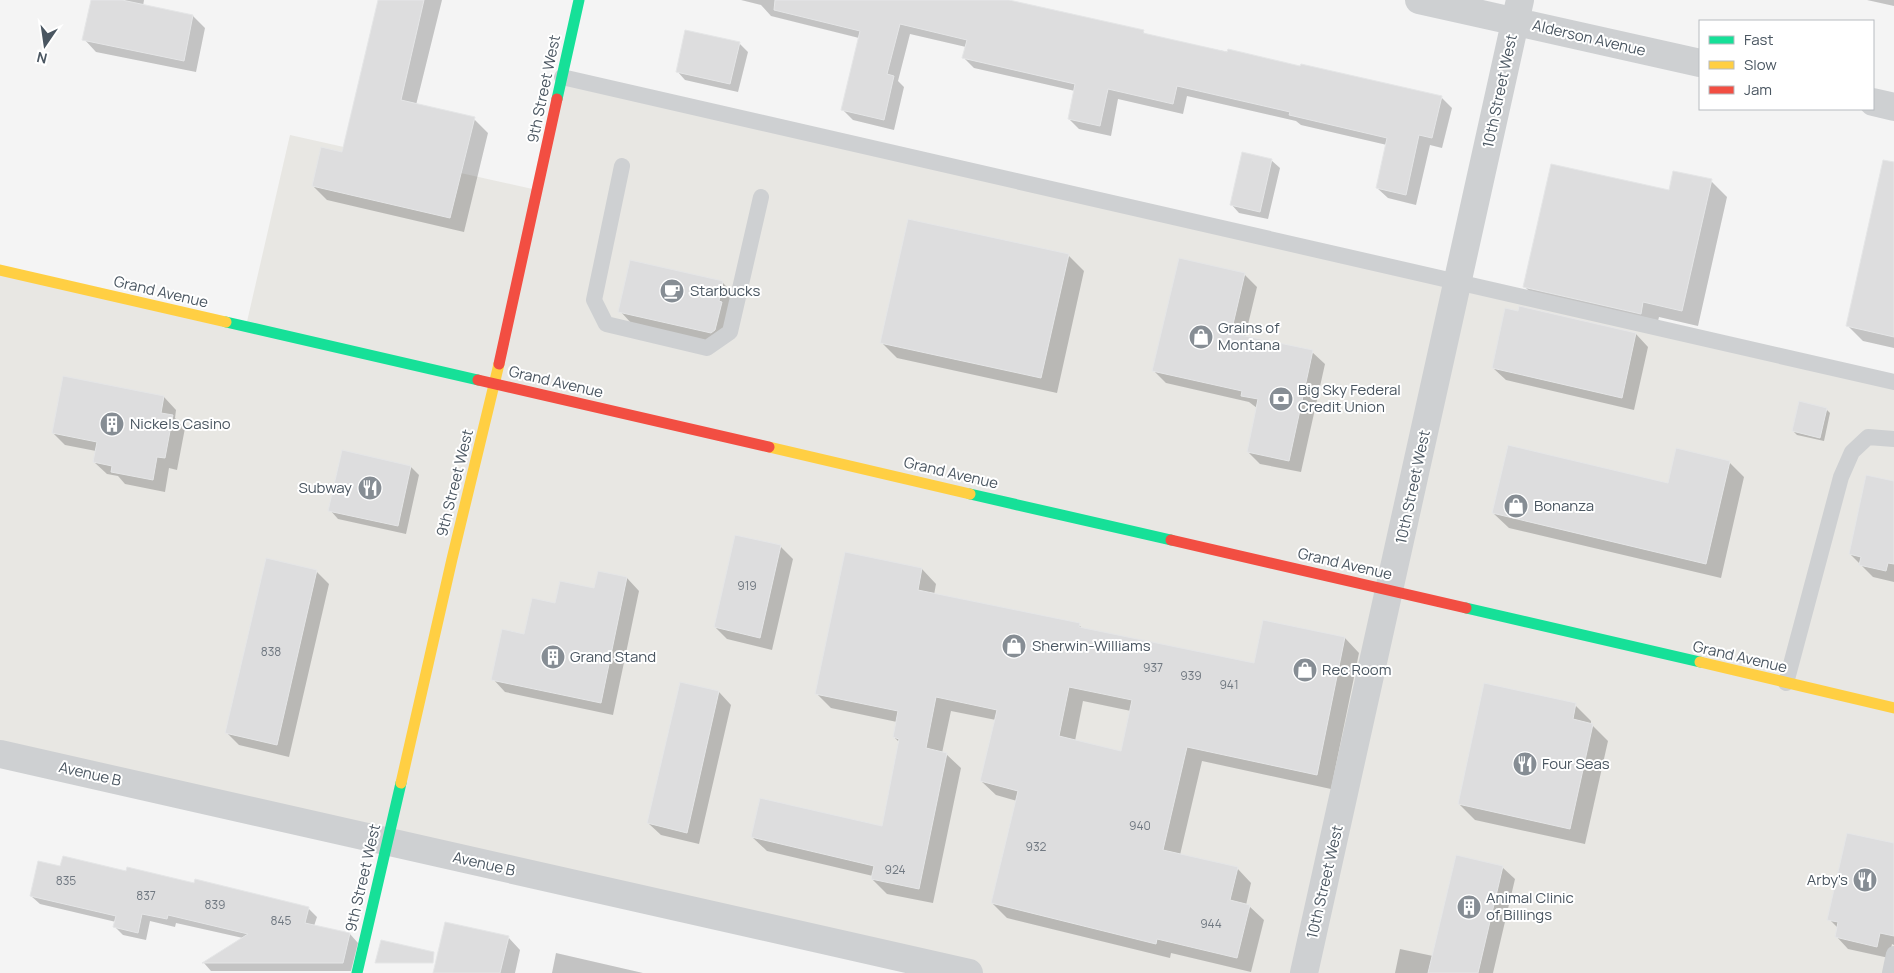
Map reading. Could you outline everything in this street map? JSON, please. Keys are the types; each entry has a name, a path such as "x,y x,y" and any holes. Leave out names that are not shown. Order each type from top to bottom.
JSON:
{"main road":[{"name":"9th Street West","path":"357,973 450,568 495,384 579,0"},
{"name":"Grand Avenue","path":"0,270 1894,708"}],"street":[{"name":"Alderson Avenue","path":"1419,0 1518,11 1699,63"},
{"name":"10th Street West","path":"1304,973 1518,11"},
{"path":"1874,102 1894,107"},
{"name":"Avenue B","path":"0,754 969,973"}],"lane":[{"path":"562,77 1894,382"},
{"path":"622,166 594,300 606,324 707,348 730,332 761,196"},
{"path":"1786,683 1841,477 1852,452 1868,437 1894,439"},
{"path":"1890,973 1894,954"}],"shaded area":[{"path":"562,77 1894,379 1894,973 968,973 0,755 0,270 246,326 290,135 537,190"}],"building":[{"path":"91,0 122,0 193,15 184,61 82,40"},
{"path":"378,0 424,0 401,100 475,117 450,218 312,186 321,147 342,152"},
{"path":"775,0 1009,0 1144,30 1143,33 1227,52 1228,49 1442,96 1432,138 1419,135 1406,195 1376,188 1387,138 1289,115 1290,112 1177,86 1173,104 1108,89 1100,126 1068,119 1075,84 962,58 967,40 900,24 887,74 894,76 884,120 841,110 860,31 774,10"},
{"path":"685,30 740,42 730,84 676,72"},
{"path":"1242,152 1272,159 1260,212 1230,205"},
{"path":"1883,160 1894,162 1894,337 1846,326"},
{"path":"1551,164 1669,190 1673,171 1712,179 1682,311 1643,302 1641,314 1523,287"},
{"path":"908,219 1069,254 1041,378 880,343"},
{"path":"1179,258 1245,273 1231,333 1313,350 1289,461 1247,452 1258,399 1241,396 1242,391 1152,371"},
{"name":"Starbucks","path":"630,260 723,281 719,301 722,302 715,330 711,333 618,312"},
{"path":"1519,306 1636,333 1622,398 1492,368 1505,308 1518,311"},
{"name":"Nickels Casino","path":"63,376 164,396 161,413 173,415 165,458 157,457 153,480 111,472 112,466 93,462 97,442 52,433"},
{"path":"1799,401 1827,408 1820,438 1792,431"},
{"path":"1508,445 1668,483 1676,448 1730,461 1706,564 1492,513"},
{"name":"Subway","path":"342,450 411,466 398,526 328,511"},
{"path":"1866,475 1894,481 1894,564 1888,563 1886,571 1859,565 1861,557 1849,554"},
{"path":"735,535 781,545 760,638 714,627"},
{"path":"845,552 922,568 918,590 1080,623 1079,627 1254,663 1263,620 1345,637 1317,775 1187,747 1163,850 1238,867 1230,900 1250,905 1237,958 1157,939 1156,944 991,903 1018,791 980,781 997,710 936,697 926,748 947,753 919,889 871,879 874,866 751,837 760,798 882,826 899,739 893,737 898,711 815,694","holes":["1069,687 1132,700 1121,751 1059,736"]},
{"path":"266,558 317,570 277,745 225,733"},
{"name":"Grand Stand","path":"598,571 627,577 601,703 491,680 502,629 524,634 532,598 555,603 560,581 594,588"},
{"path":"680,682 719,691 687,833 647,823"},
{"name":"Four Seas","path":"1484,683 1576,703 1573,719 1593,724 1570,829 1458,804"},
{"name":"Arby's","path":"1847,833 1894,843 1894,936 1880,933 1877,947 1835,937 1838,922 1827,920"},
{"name":"Animal Clinic of Billings","path":"1456,855 1503,866 1478,973 1428,973"},
{"path":"63,856 126,871 127,867 194,883 195,879 309,907 305,923 350,933 343,963 202,963 248,934 168,915 167,919 142,914 138,933 113,927 116,916 30,896 38,861 60,866"},
{"path":"445,922 509,936 500,973 433,973"},
{"path":"381,940 434,952 433,963 375,963"}],"traffic: fast":[{"path":"557,99 579,0"},
{"path":"226,322 478,380"},
{"path":"970,494 1171,540"},
{"path":"1466,608 1700,662"},
{"path":"357,973 401,783"}],"traffic: slow":[{"path":"0,270 226,322"},
{"path":"401,783 499,364"},
{"path":"769,447 970,494"},
{"path":"1700,662 1894,708"}],"traffic: jam":[{"path":"499,364 557,99"},
{"path":"478,380 769,447"},
{"path":"1171,540 1466,608"}],"place":[{"name":"Starbucks","path":"672,291"},
{"name":"Grains of Montana","path":"1201,337"},
{"name":"Big Sky Federal Credit Union","path":"1281,399"},
{"name":"Nickels Casino","path":"112,424"},
{"name":"Subway","path":"370,488"},
{"name":"Bonanza","path":"1516,506"},
{"name":"Sherwin-Williams","path":"1014,646"},
{"name":"Grand Stand","path":"553,657"},
{"name":"Rec Room","path":"1305,670"},
{"name":"Four Seas","path":"1525,764"},
{"name":"Arby's","path":"1865,880"},
{"name":"Animal Clinic of Billings","path":"1469,907"}]}
